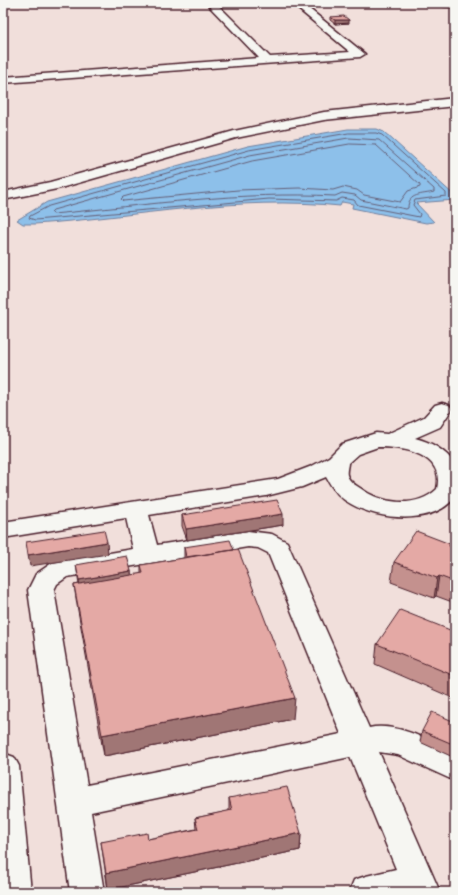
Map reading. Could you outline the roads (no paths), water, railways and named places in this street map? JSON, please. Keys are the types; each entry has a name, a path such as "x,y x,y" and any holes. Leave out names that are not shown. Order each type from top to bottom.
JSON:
{"lane":[{"path":"211,3 268,61"},
{"path":"3,80 360,54 296,3"},
{"path":"444,3 455,4"},
{"path":"3,196 52,186 234,136 324,116 455,102"},
{"path":"266,490 320,489 336,491 379,507 393,509 420,508 431,504 445,495 449,489 451,476 448,466 433,439 437,415 391,440"},
{"path":"3,530 266,490 307,478 324,470 337,461 343,453 352,447 363,443 391,440 412,443 422,447 448,466"},
{"path":"337,461 335,468 336,476 346,491 355,498"},
{"path":"431,504 455,502"},
{"path":"136,510 147,554"},
{"path":"87,892 41,590 42,584 53,573 61,569 248,539 263,540 278,548 421,886 366,892"},
{"path":"73,802 375,739 388,739 399,742 455,768"},
{"path":"3,766 14,892"}],"water":[{"path":"348,129 377,129 384,132 455,196 455,200 416,203 434,222 426,223 352,208 353,204 342,202 340,206 302,203 226,205 35,224 23,224 17,220 47,202 248,146"}]}
